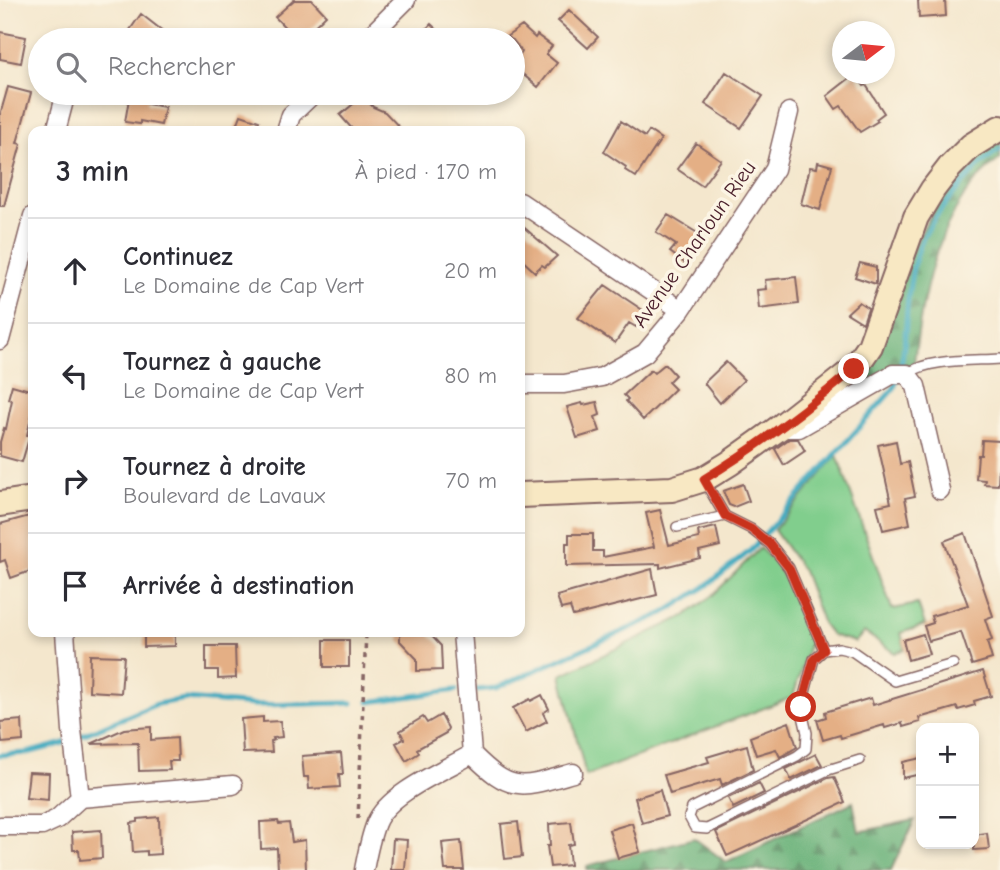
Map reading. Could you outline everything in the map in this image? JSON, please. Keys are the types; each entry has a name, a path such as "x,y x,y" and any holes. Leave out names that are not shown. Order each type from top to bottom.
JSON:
{"street":[{"path":"378,28 407,0"},
{"path":"57,126 63,105"},
{"path":"288,126 291,116 302,105"},
{"name":"Avenue Charloun Rieu","path":"525,384 564,384 602,377 645,353 681,310 775,169 789,112"},
{"path":"525,495 672,489 704,479 779,428 854,369 870,346 916,216 933,188 957,160 971,146 1000,128"},
{"path":"525,205 681,310"},
{"path":"0,340 28,235"},
{"path":"779,428 799,428 900,374 916,386 940,490"},
{"path":"0,505 28,500"},
{"path":"65,637 80,798"},
{"path":"462,637 472,754 494,776 514,785 532,785 573,773"},
{"path":"364,870 377,820 386,808 410,789 472,754"},
{"path":"0,826 42,826 57,819 80,798 233,785"}],"lane":[{"path":"900,374 935,364 1000,359"},
{"path":"704,479 725,516 751,529 770,544 789,568 824,650"},
{"path":"677,527 725,516"},
{"path":"860,760 828,770 707,829 695,828 689,817 692,808 806,749 807,733 801,707 814,659 824,650 839,648 852,651 895,681 953,664"}],"path":[{"path":"366,637 357,837 369,847"}],"green space":[{"path":"1000,138 1000,159 979,177 962,199 937,251 922,308 914,363 883,380 850,387 914,245 936,206 963,171"},
{"path":"837,455 892,609 918,604 925,625 901,633 905,649 895,653 864,632 855,642 831,635 823,624 803,571 774,530"},
{"path":"760,548 776,564 787,582 810,641 793,697 586,776 561,675 685,616 712,596"},
{"path":"853,802 859,832 915,820 891,870 587,870 587,866 694,838 726,862"}],"building":[{"path":"294,0 312,0 326,15 312,28 286,28 275,17"},
{"path":"918,0 945,0 946,16 919,18"},
{"path":"569,10 598,37 588,48 558,21"},
{"path":"141,14 159,28 131,28"},
{"path":"525,29 535,38 537,35 552,46 546,54 557,63 538,87 525,76"},
{"path":"0,32 26,37 21,63 0,59"},
{"path":"726,72 763,96 741,128 705,104"},
{"path":"842,84 866,85 884,113 876,119 878,121 860,132 841,106 836,109 827,96"},
{"path":"8,87 28,92 28,104 17,143 21,144 4,206 0,206 0,115"},
{"path":"128,105 165,107 161,125 140,121 140,124 125,122"},
{"path":"352,105 371,105 385,112 398,126 350,126 340,115"},
{"path":"241,115 259,121 256,126 237,126"},
{"path":"621,121 645,137 649,131 661,139 636,177 604,152"},
{"path":"696,143 721,160 702,186 677,169"},
{"path":"818,162 832,166 820,210 801,204 810,167 817,168"},
{"path":"668,215 704,237 686,264 670,252 676,245 656,232"},
{"path":"525,228 557,256 535,272 525,263"},
{"path":"860,263 876,267 876,284 855,277"},
{"path":"796,277 799,304 759,309 757,290 766,289 765,280"},
{"path":"605,285 647,313 636,327 629,323 615,343 578,318"},
{"path":"859,302 868,308 863,323 847,313"},
{"path":"726,362 744,380 720,403 704,383"},
{"path":"665,364 675,375 668,382 675,389 643,420 624,395 651,370 654,373"},
{"path":"12,385 28,390 28,442 22,462 0,456 0,442 4,428 6,429 12,400 8,399"},
{"path":"597,402 600,415 595,417 600,431 577,438 567,407"},
{"path":"789,439 798,439 805,451 784,465 775,449"},
{"path":"982,440 1000,441 998,485 984,484 985,480 976,479"},
{"path":"896,441 900,464 908,462 915,496 905,498 910,524 883,530 877,506 891,503 878,445"},
{"path":"743,484 749,501 734,507 729,505 723,491"},
{"path":"660,510 669,545 699,538 698,531 716,527 720,546 699,551 700,558 660,568 660,564 566,566 566,543 569,543 569,534 593,534 593,551 603,551 603,557 654,547 646,513"},
{"path":"28,516 28,572 11,578 5,560 0,562 0,524"},
{"path":"965,533 993,616 985,619 992,640 987,642 992,659 972,665 961,632 929,641 924,626 933,623 931,616 968,605 944,541"},
{"path":"652,569 657,595 573,616 570,607 561,609 557,596"},
{"path":"923,634 929,654 908,660 903,640"},
{"path":"144,637 175,637 175,646 144,647"},
{"path":"400,637 433,637 441,646 442,670 417,671 417,659 400,641"},
{"path":"324,640 349,640 349,667 324,667"},
{"path":"206,646 235,646 236,678 218,679 218,670 206,670"},
{"path":"90,655 124,656 121,693 89,691"},
{"path":"983,671 991,696 974,701 975,705 958,710 957,707 919,718 920,722 903,727 902,723 885,728 884,725 841,738 840,735 823,740 817,720 826,717 825,712 871,698 873,705"},
{"path":"542,695 549,709 543,713 547,721 526,732 513,708"},
{"path":"441,715 448,728 446,733 417,749 419,753 406,761 396,743 404,739 400,731 423,717 427,723"},
{"path":"263,717 263,722 280,721 282,737 273,738 271,741 272,752 243,753 241,719"},
{"path":"22,720 23,741 2,743 0,722"},
{"path":"789,722 797,747 780,757 776,749 756,755 750,737"},
{"path":"151,727 151,740 177,738 178,761 169,761 170,770 139,771 138,743 91,744 124,729"},
{"path":"747,745 753,770 722,785 720,779 670,794 664,775 709,762 707,757"},
{"path":"341,753 343,774 339,774 340,787 309,789 308,777 304,777 302,756"},
{"path":"816,754 822,765 791,780 786,769"},
{"path":"916,759 916,775 903,778 903,762"},
{"path":"29,772 49,773 48,800 26,798"},
{"path":"834,777 845,802 727,856 716,832"},
{"path":"759,783 764,793 733,808 728,798"},
{"path":"660,790 667,816 642,823 635,798"},
{"path":"159,817 160,854 133,852 131,823 138,822 138,819"},
{"path":"278,821 279,824 289,823 292,842 305,840 306,870 278,870 277,848 261,849 260,822"},
{"path":"518,822 522,857 505,859 501,824"},
{"path":"571,822 574,844 568,845 570,865 550,867 547,846 550,846 549,824"},
{"path":"632,823 640,852 618,858 609,830"},
{"path":"101,830 102,858 80,860 79,850 73,850 72,832"},
{"path":"987,833 989,849 974,850 979,849 979,834"},
{"path":"393,839 407,840 405,870 391,870"},
{"path":"461,841 464,870 445,870 442,843"}],"waterway":[{"path":"900,369 910,284 921,243 956,191 979,166 1000,149"},
{"path":"477,690 496,688 664,613 705,587 750,551 894,388 897,379"},
{"path":"369,702 456,690"},
{"path":"0,755 27,753 61,744 157,704 185,699 255,705 352,703"}],"route":[{"path":"801,707 814,659 824,650 789,568 770,544 751,529 725,516 704,479 779,428 854,369"}]}
